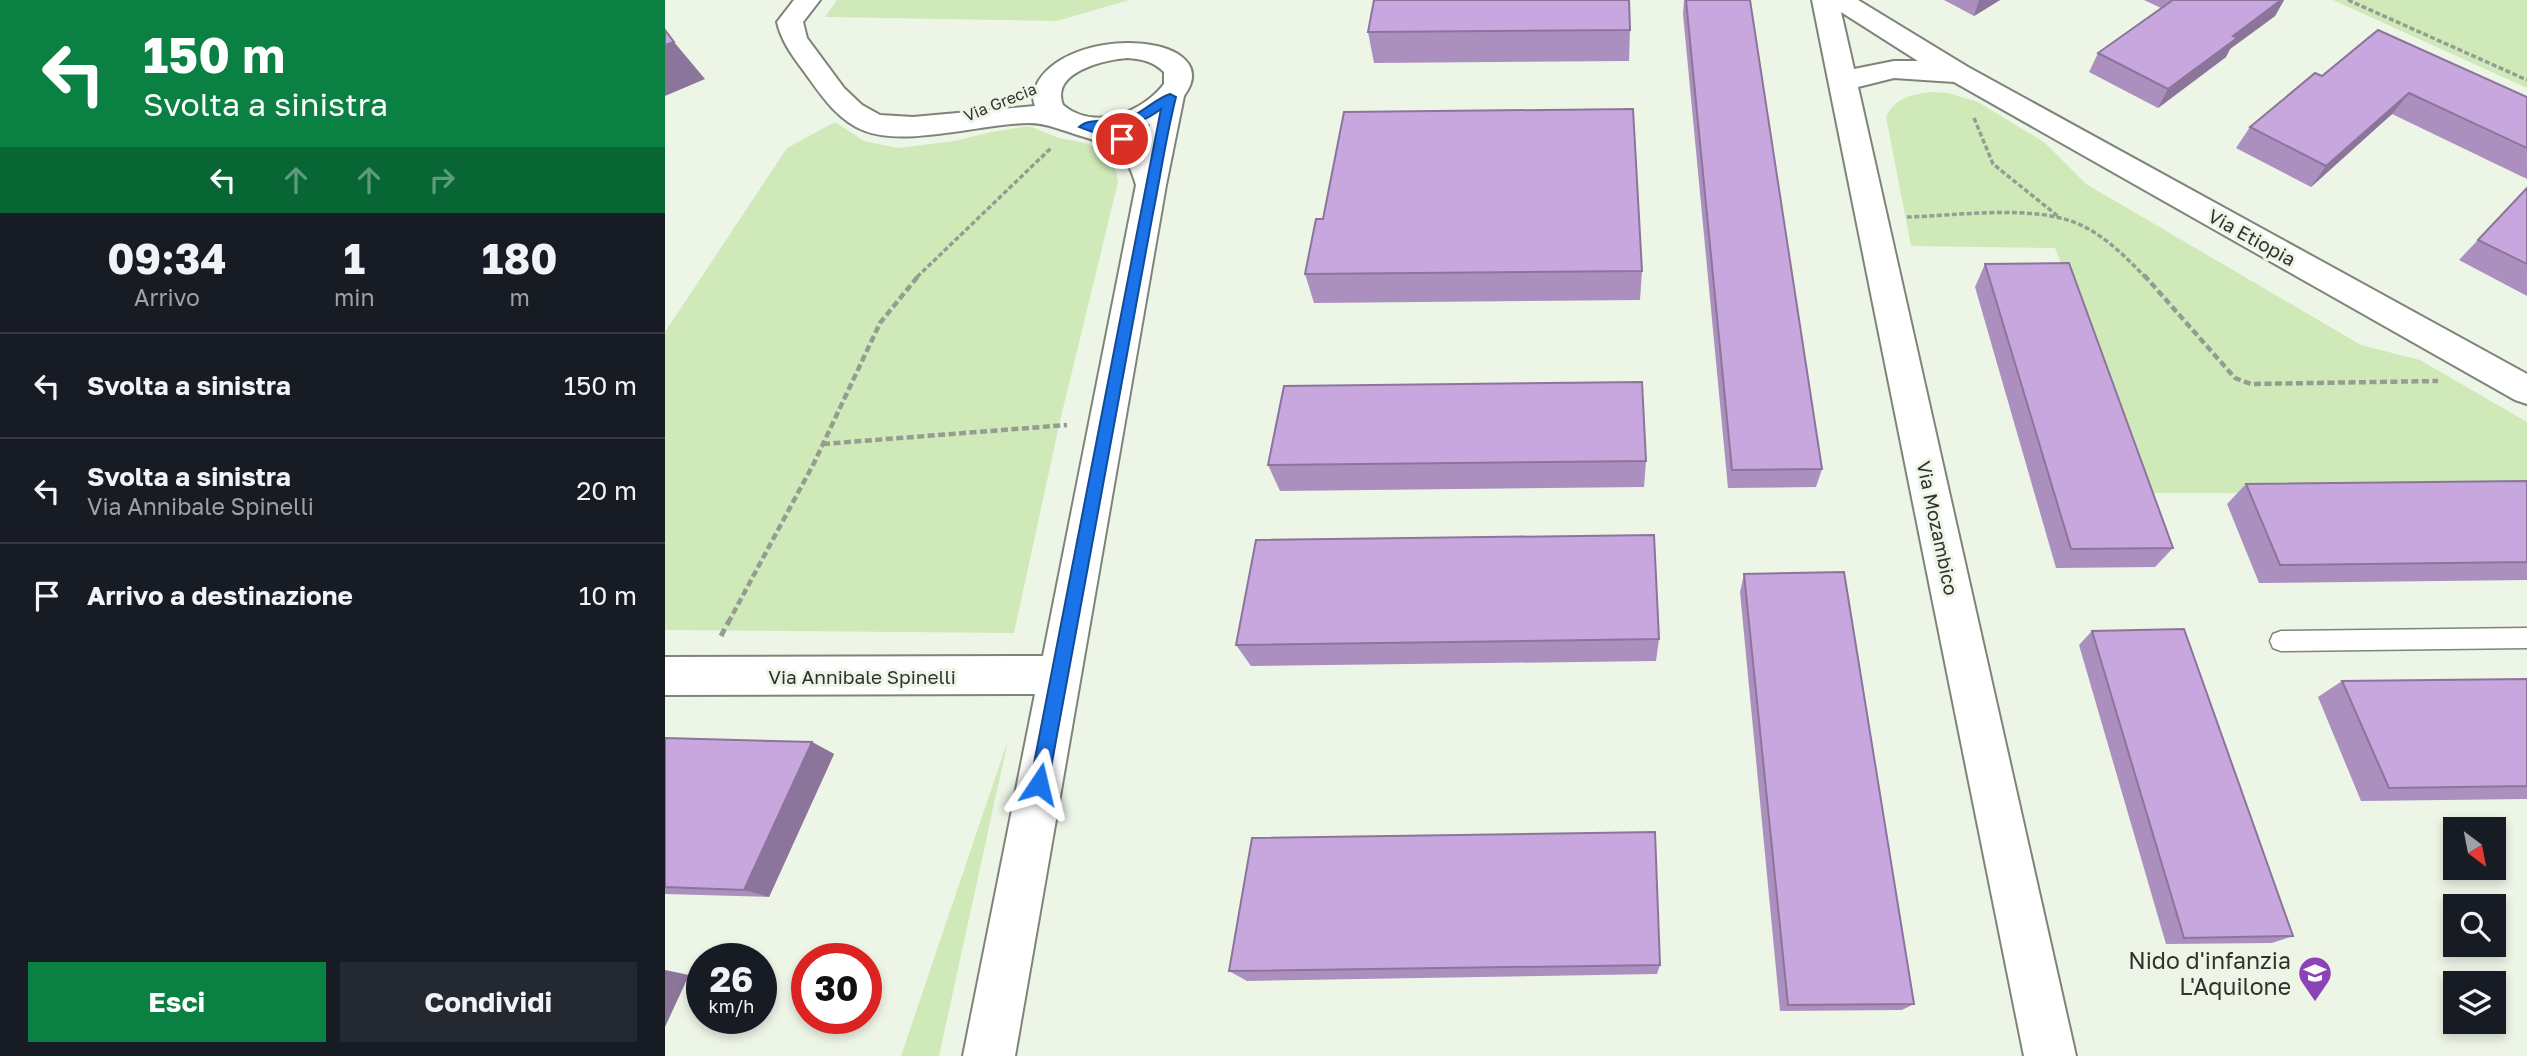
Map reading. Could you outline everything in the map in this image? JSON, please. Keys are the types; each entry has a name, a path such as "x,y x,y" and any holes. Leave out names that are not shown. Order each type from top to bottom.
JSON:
{"street":[{"name":"Via Grecia","path":"807,0 790,22 794,38 834,94 852,111 874,124 913,127 1030,114 1066,130"},
{"name":"Via Mozambico","path":"1825,0 2050,1056"},
{"name":"Via Etiopia","path":"1842,0 1910,46 2527,390"},
{"name":"Via Grecia","path":"946,123 1053,80 1064,69 1097,53 1134,49 1165,57 1174,65 1178,75 1170,97"},
{"path":"1053,80 1047,91 1047,102 1066,130 1122,139 1134,148 1143,162 1151,185"},
{"name":"Via Etiopia","path":"1846,97 1868,93 1890,84 1935,80 1977,84"},
{"path":"1066,130 1124,124 1142,117 1170,97"},
{"path":"989,1056 1151,185 1170,97"},
{"name":"Via Annibale Spinelli","path":"665,676 1059,675"}],"lane":[{"path":"2281,641 2527,638"}],"path":[{"path":"2348,0 2527,80"},
{"path":"1977,84 1971,108 1981,141 1993,164 2060,218 2083,227 2110,244 2160,293 2235,378 2251,384 2451,381"},
{"path":"718,640 823,444 880,323 902,293 1066,130"},
{"path":"1871,217 2060,218"},
{"path":"823,444 1072,424"}],"green space":[{"path":"837,0 1129,0 1057,21 825,17"},
{"path":"2333,0 2527,0 2527,88"},
{"path":"1933,92 1948,93 1978,102 2044,142 2086,184 2361,345 2420,360 2527,422 2527,494 2150,493 2055,248 1911,246 1886,117 1900,101"},
{"path":"835,122 864,141 898,148 954,141 1029,126 1059,138 1086,143 1113,156 1118,182 1060,421 1014,633 665,630 665,332 787,148"},
{"path":"1008,740 939,1056 901,1056"}],"building":[{"path":"1374,0 1629,0 1630,30 1368,32"},
{"path":"1686,0 1750,0 1822,469 1732,470"},
{"path":"2173,0 2281,0 2233,36 2237,38 2168,89 2098,53"},
{"path":"665,30 674,42 665,45"},
{"path":"2378,30 2527,97 2527,148 2409,93 2326,166 2250,127 2315,73 2322,76"},
{"path":"1633,109 1642,271 1305,274 1316,219 1323,219 1344,112"},
{"path":"2527,188 2527,264 2478,240"},
{"path":"2069,263 2173,548 2071,549 1985,264"},
{"path":"1642,382 1646,461 1268,465 1284,386"},
{"path":"2527,481 2527,562 2280,565 2246,484"},
{"path":"1654,535 1659,639 1236,645 1256,540"},
{"path":"1844,572 1914,1004 1788,1005 1744,574"},
{"path":"2184,629 2293,936 2184,938 2092,631"},
{"path":"2527,679 2527,786 2389,788 2342,681"},
{"path":"665,738 812,742 744,890 665,887"},
{"path":"1655,832 1660,965 1229,971 1252,838"}],"place":[{"name":"Nido d'infanzia L'Aquilone","path":"2315,1003"}],"route":[{"path":"1039,784 1151,185 1160,153 1166,106 1170,97 1158,108 1124,124 1085,127 1122,139"}]}
